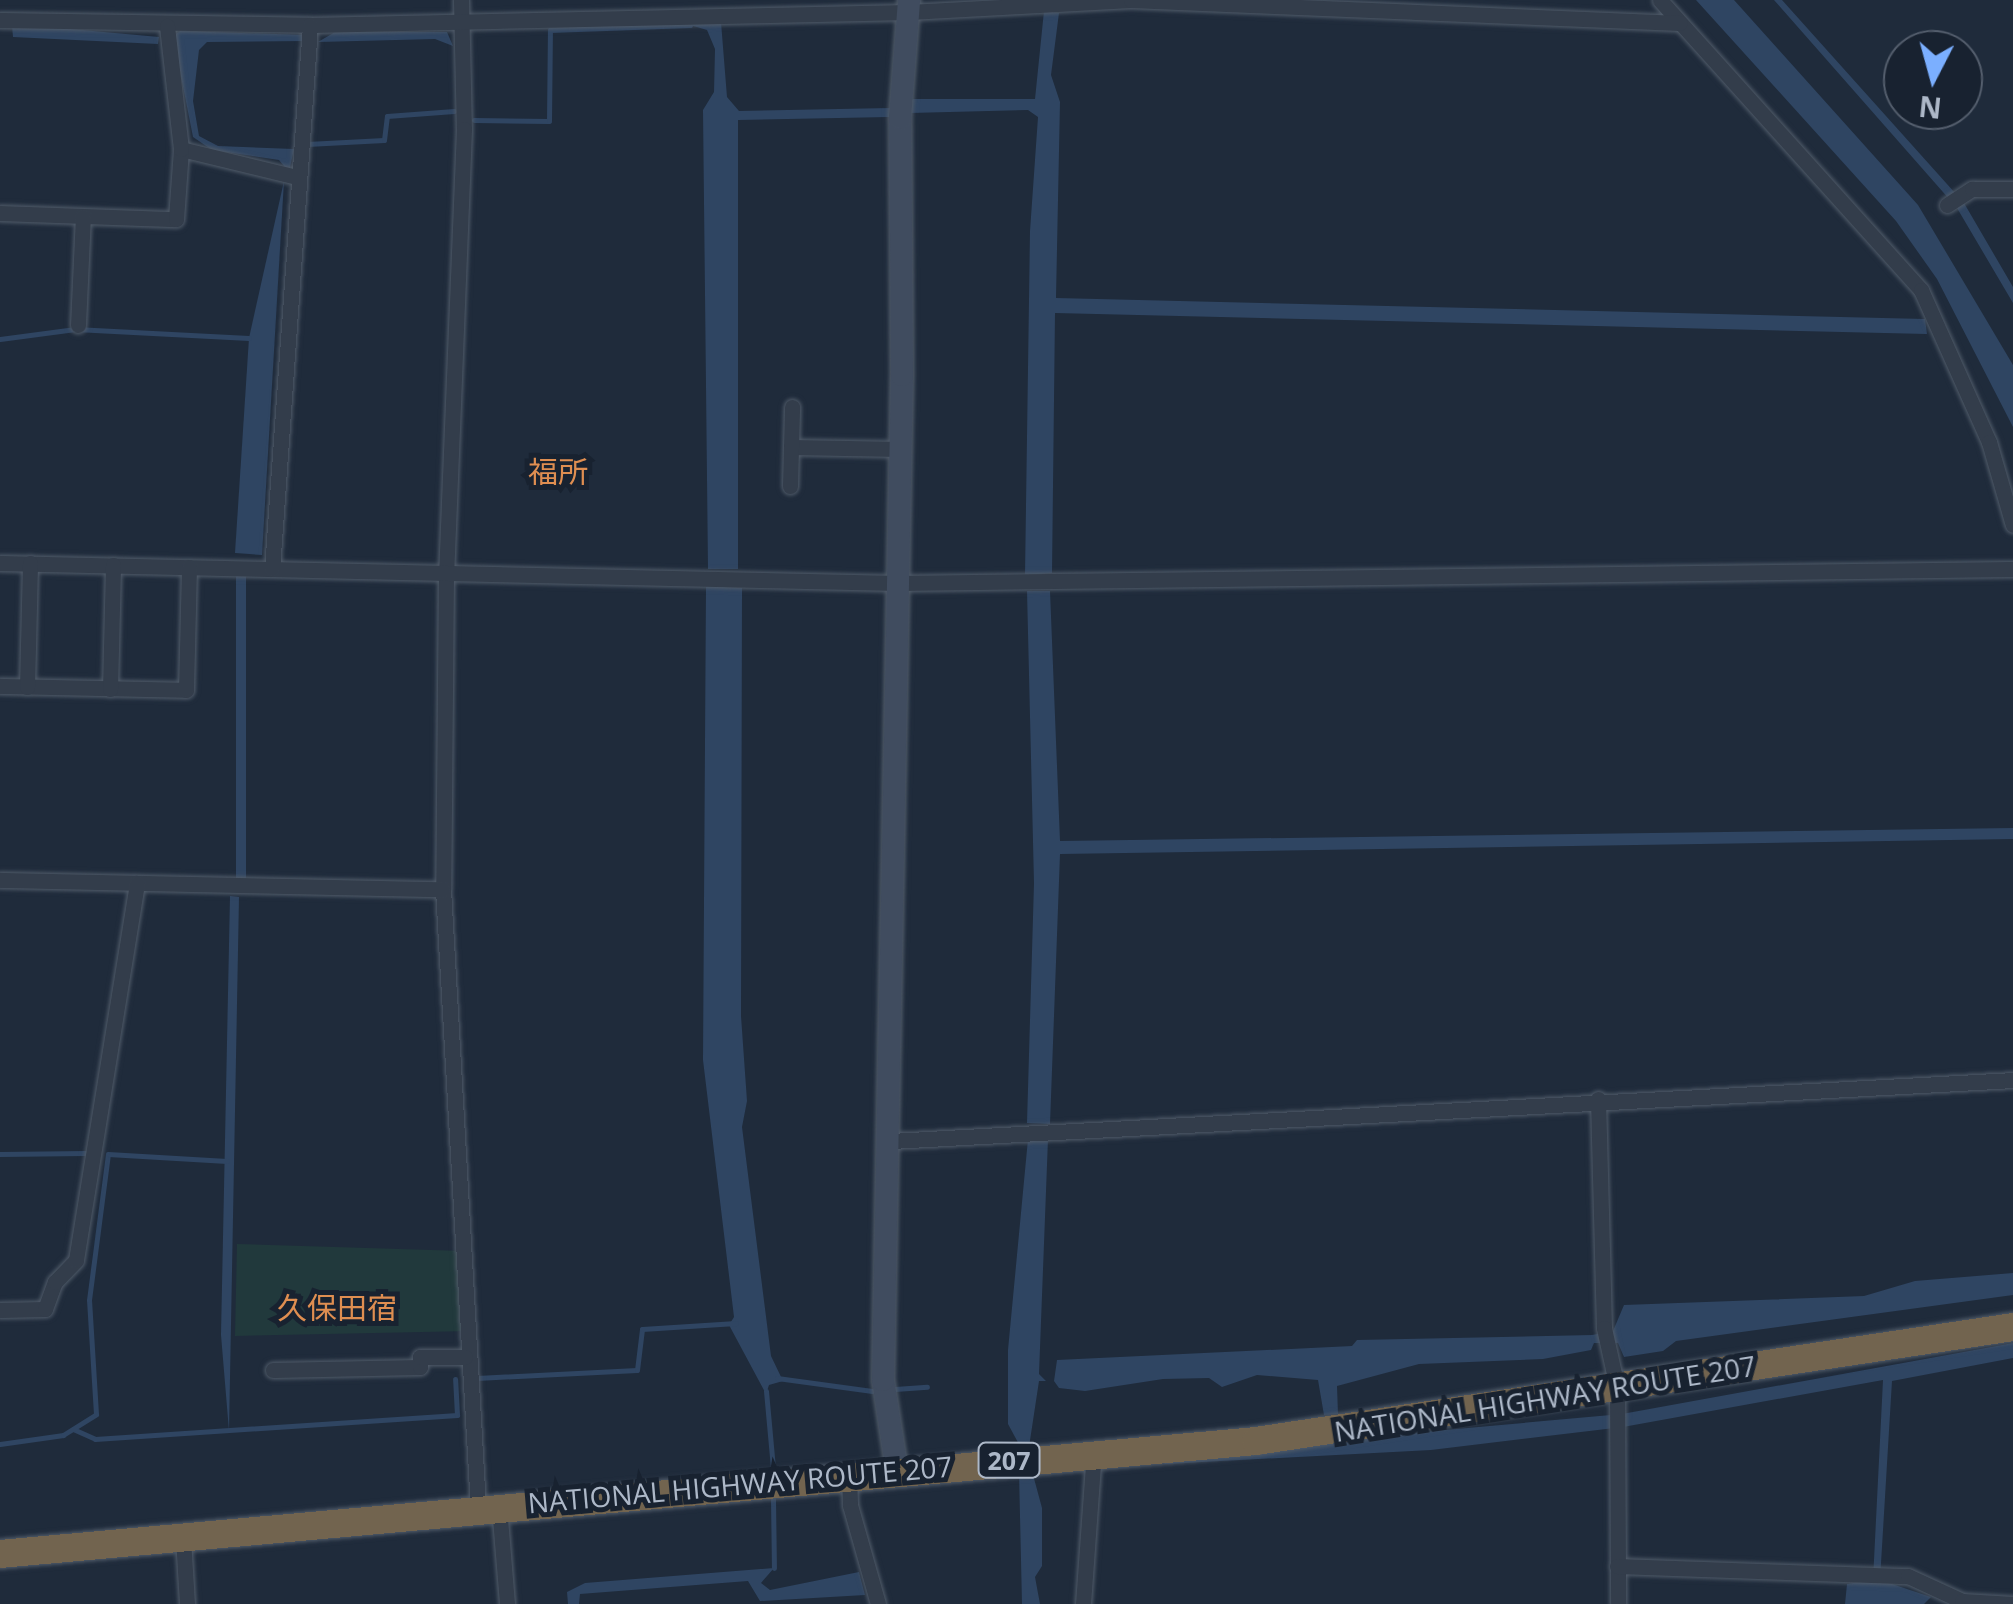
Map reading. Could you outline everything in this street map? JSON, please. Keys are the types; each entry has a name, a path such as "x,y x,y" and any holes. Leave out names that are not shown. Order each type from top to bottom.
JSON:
{"highway":[{"name":"NATIONAL HIGHWAY ROUTE 207","path":"0,1554 1094,1450 1275,1438 1617,1397 2013,1327"}],"street":[{"path":"461,0 464,129 446,572 443,889 464,1356 507,1604"},
{"path":"0,20 167,26 310,25 1130,0 1680,23"},
{"path":"1660,0 1921,290 1988,442 2013,525"},
{"path":"896,1471 883,1380 891,1141 901,449 900,118 909,6"},
{"path":"272,569 310,25"},
{"path":"0,213 176,219 181,148 167,26"},
{"path":"181,148 298,177"},
{"path":"1947,205 1972,189 2013,190"},
{"path":"78,325 84,216"},
{"path":"790,486 792,407"},
{"path":"791,447 901,449"},
{"path":"0,563 898,582 2013,569"},
{"path":"27,686 30,563"},
{"path":"110,689 113,565"},
{"path":"0,686 186,690 189,567"},
{"path":"0,880 443,889"},
{"path":"0,1310 45,1309 55,1282 76,1260 137,883"},
{"path":"891,1141 1598,1099 2013,1080"},
{"path":"1598,1099 1604,1328 1617,1397 1618,1604"},
{"path":"273,1370 420,1366 420,1357 464,1356"},
{"path":"1083,1604 1094,1450"},
{"path":"849,1475 850,1505 878,1604"},
{"path":"183,1538 187,1604"},
{"path":"1617,1566 1908,1576 1962,1601 2013,1604"}],"green space":[{"path":"237,1244 464,1251 471,1331 235,1336"}],"water":[{"path":"1696,0 1734,0 1918,205 2013,365 2013,427 1937,279 1896,221"},
{"path":"1774,0 1782,0 1883,113 1883,124"},
{"path":"1044,11 1059,13 1051,75 1060,102 1056,298 1925,319 1927,334 1055,313 1052,573 1025,575 1030,231 1038,117 1028,110 910,113 912,99 1035,99"},
{"path":"700,20 721,22 727,97 739,111 890,108 889,117 738,120 738,569 708,569 703,110 714,92 715,49 707,30 690,25"},
{"path":"12,26 159,37 158,44 13,37"},
{"path":"180,31 306,35 306,41 207,42 199,50 193,101 199,136 218,146 294,149 289,172 279,160 212,150 193,137 173,36"},
{"path":"335,32 447,32 453,46 435,39 318,42"},
{"path":"1888,130 1899,130 1964,203 2013,287 2013,303 1957,208"},
{"path":"284,181 262,555 235,553 249,338"},
{"path":"236,575 246,575 246,880 236,880"},
{"path":"706,586 742,588 741,1016 747,1101 742,1127 771,1356 783,1381 769,1385 766,1394 729,1325 734,1317 703,1060"},
{"path":"1027,591 1050,591 1060,841 2013,828 2013,839 1060,854 1050,1124 1027,1123 1034,883"},
{"path":"230,896 239,897 229,1431 221,1335"},
{"path":"1028,1139 1048,1139 1039,1374 1046,1381 1039,1381 1029,1447 1021,1448 1008,1424 1008,1350"},
{"path":"2013,1273 2013,1295 1676,1341 1663,1351 1624,1357 1618,1343 1594,1343 1591,1350 1543,1359 1419,1364 1337,1386 1338,1414 1324,1415 1318,1380 1257,1375 1222,1387 1209,1378 1163,1379 1085,1391 1059,1388 1054,1381 1057,1360 1352,1346 1357,1340 1592,1335 1613,1331 1624,1305 1864,1296 1915,1281"},
{"path":"2013,1343 2013,1358 1892,1381 1880,1580 1931,1597 1924,1604 1845,1604 1847,1584 1873,1580 1883,1380 1623,1427 1431,1450 1165,1464 1156,1456 1622,1414"},
{"path":"1032,1471 1042,1508 1042,1566 1035,1577 1040,1604 1022,1604 1019,1472"},
{"path":"774,1568 761,1583 770,1590 859,1572 865,1595 760,1601 748,1581 580,1594 579,1604 568,1604 567,1592 585,1583"}],"waterway":[{"path":"474,120 549,121 550,30 690,25"},
{"path":"307,144 384,140 387,116 454,111"},
{"path":"0,339 75,329 249,338"},
{"path":"0,1154 86,1153"},
{"path":"0,1444 63,1435 96,1414 89,1300 108,1154 227,1161"},
{"path":"477,1378 637,1370 642,1329 736,1323"},
{"path":"777,1378 872,1391"},
{"path":"73,1429 95,1439 457,1415 455,1379"},
{"path":"895,1389 927,1387"},
{"path":"766,1391 773,1468"},
{"path":"773,1499 774,1568"}],"district":[{"name":"福所","path":"558,472"},
{"name":"久保田宿","path":"337,1308"}]}
